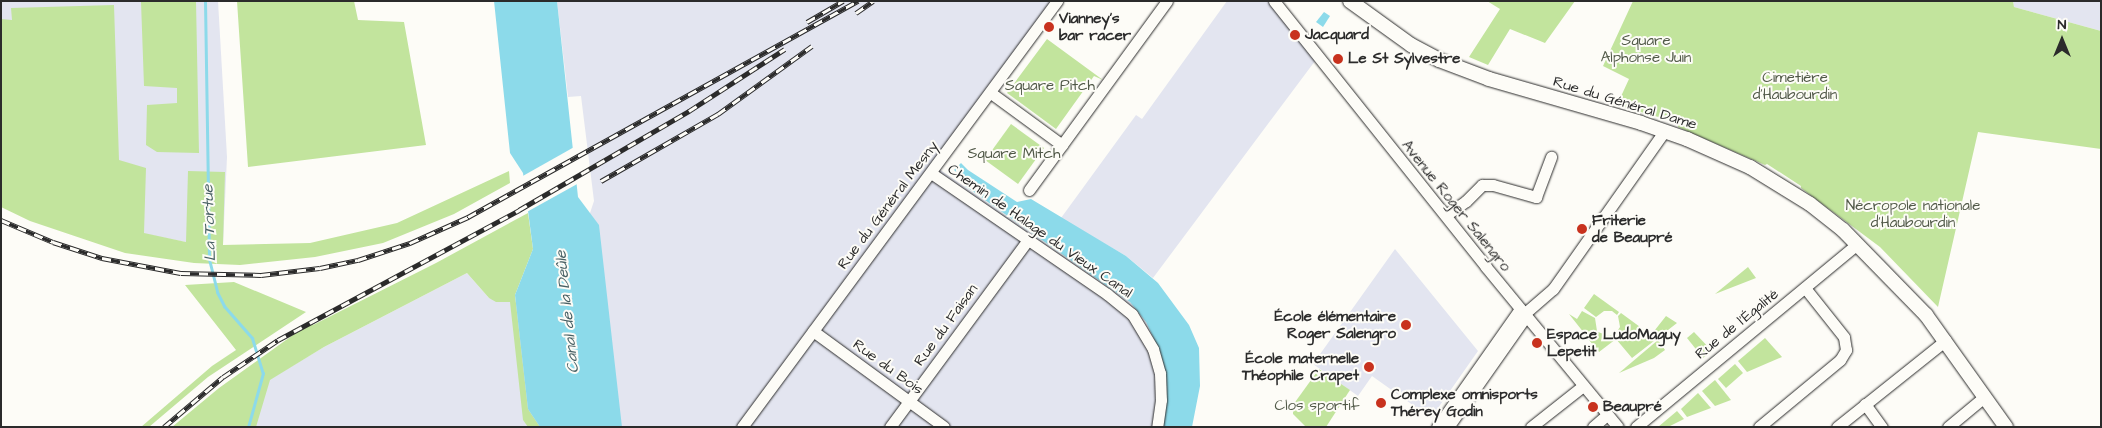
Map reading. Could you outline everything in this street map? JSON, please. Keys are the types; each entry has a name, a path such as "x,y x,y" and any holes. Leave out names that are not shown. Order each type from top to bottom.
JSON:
{"street":[{"name":"Rue du Général Mesny","path":"742,427 991,93 1057,1"},
{"path":"1029,190 1167,1"},
{"name":"Avenue Roger Salengro","path":"1274,1 1524,313 1618,427"},
{"name":"Rue du Général Dame","path":"1350,1 1411,45 1448,64 1489,79 1665,130 1743,163 1776,182 1826,216 1915,302 1946,340 2006,427"},
{"path":"991,93 1062,145"},
{"path":"1437,427 1524,313 1550,293 1665,130"},
{"path":"1446,215 1466,201 1482,184 1493,185 1536,197 1551,157"},
{"name":"Chemin de Halage du Vieux Canal","path":"931,173 1027,241 1039,247 1114,299 1136,320 1153,349 1160,373 1161,400 1157,427"},
{"name":"Rue du Faisan","path":"890,427 1027,241"},
{"name":"Rue de l'Égalité","path":"1636,427 1857,244"},
{"path":"1758,427 1840,360 1846,350 1844,337 1805,288"},
{"path":"1448,427 1524,313"},
{"name":"Rue du Bois","path":"813,331 944,427"},
{"path":"1836,427 1946,340"},
{"path":"1531,427 1583,386"},
{"path":"1948,427 1984,397"},
{"path":"1865,404 1882,427"},
{"path":"1592,427 1607,415"}],"shaded area":[{"path":"1,1 218,1 227,157 223,245 200,245 72,219 1,191"},
{"path":"557,1 1057,1 939,169 1130,302 1146,322 1160,351 1164,366 1161,427 202,427 252,390 324,347 467,273 489,298 510,302 561,300 594,201 581,96 568,97"},
{"path":"1227,1 1268,1 1315,61 1153,278 1126,256 1061,218 1136,115 1142,119"},
{"path":"2013,1 2101,1 2101,31 2014,7"},
{"path":"1395,249 1478,351 1431,418 1372,376 1358,396 1313,364"}],"green space":[{"path":"196,1 199,153 157,152 146,145 147,105 177,103 177,88 144,86 141,2"},
{"path":"237,1 354,1 358,20 404,22 426,145 248,167"},
{"path":"1487,1 1575,1 1545,43 1510,29 1488,65 1469,57 1500,9"},
{"name":"Cimetière d'Haubourdin","path":"1633,1 2013,1 2014,7 2101,31 2101,149 1978,132 1938,307 1880,247 1801,188 1801,186 1767,164 1765,165 1678,127 1679,123 1617,105 1629,79 1603,66"},
{"path":"114,5 119,160 146,168 144,233 186,242 188,171 225,172 223,245 310,243 397,223 509,171 510,183 454,214 383,243 315,257 240,265 194,263 125,253 30,221 1,207 1,19 12,20 11,8"},
{"name":"Square Pitch","path":"1047,39 1103,80 1094,76 1056,129 1007,93"},
{"name":"Square Mitch","path":"1011,124 1044,148 1018,184 985,160"},
{"path":"528,213 533,249 515,295 528,409 540,427 528,427 523,420 510,302 496,302 489,298 467,273 324,347 270,380 256,427 172,427 219,388 311,322 313,325 436,263"},
{"path":"1748,267 1756,278 1715,294"},
{"path":"234,282 306,312 208,377 149,427 141,427 212,366 236,350 185,285"},
{"path":"1594,294 1619,312 1617,315 1612,311 1604,311 1596,317 1584,308"},
{"path":"1582,311 1595,318 1597,331 1588,338 1569,314 1577,319"},
{"path":"1621,313 1651,335 1666,316 1677,323 1632,358 1616,339 1599,352 1589,340 1598,332 1609,336 1616,333 1620,327 1618,316"},
{"path":"1694,332 1712,351 1703,358 1687,338"},
{"path":"1765,338 1782,357 1747,372 1738,361"},
{"path":"1658,340 1665,350 1654,358 1619,373"},
{"path":"1735,364 1743,373 1726,388 1718,379"},
{"name":"Clos sportif","path":"1319,369 1350,390 1326,427 1306,427 1293,414 1293,405"},
{"path":"1715,380 1731,400 1715,406 1702,391"},
{"path":"1698,393 1711,408 1687,417 1681,409"},
{"path":"1677,411 1684,419 1668,427 1658,427"}],"water":[{"name":"Canal de la Deûle","path":"494,1 557,1 578,197 599,225 622,427 540,427 528,409 515,295 533,249 523,173 510,153"},
{"path":"1324,12 1330,16 1323,27 1316,22"},
{"path":"961,163 968,170 1017,202 1031,199 1126,256 1158,283 1189,325 1199,348 1200,386 1192,427 1161,427 1164,366 1160,352 1146,322 1130,302 965,186 966,181 954,170"}],"pier":[{"path":"576,146 579,183 525,213 521,177"}],"waterway":[{"name":"La Tortue","path":"205,1 209,259 217,292 224,306 252,338 263,373 248,427"}],"railway":[{"path":"807,22 843,1"},
{"path":"1,220 53,242 102,258 181,273 261,275 320,268 358,260 410,243 468,217 858,1"},
{"path":"856,13 873,1"},
{"path":"601,181 718,114 812,46"},
{"path":"164,427 223,377 278,340 519,210 689,111 785,49"}],"place":[{"name":"Vianney's bar racer","path":"1049,27"},
{"name":"Jacquard","path":"1295,35"},
{"name":"Le St Sylvestre","path":"1338,59"},
{"name":"Friterie de Beaupré","path":"1582,229"},
{"name":"École élémentaire Roger Salengro","path":"1406,325"},
{"name":"Espace LudoMaguy Lepetit","path":"1537,343"},
{"name":"École maternelle Théophile Crapet","path":"1369,367"},
{"name":"Complexe omnisports Thérey Godin","path":"1381,403"},
{"name":"Beaupré","path":"1593,407"}],"park label":[{"name":"Square Alphonse Juin","path":"1646,48"},
{"name":"Nécropole nationale d'Haubourdin","path":"1913,214"}]}
